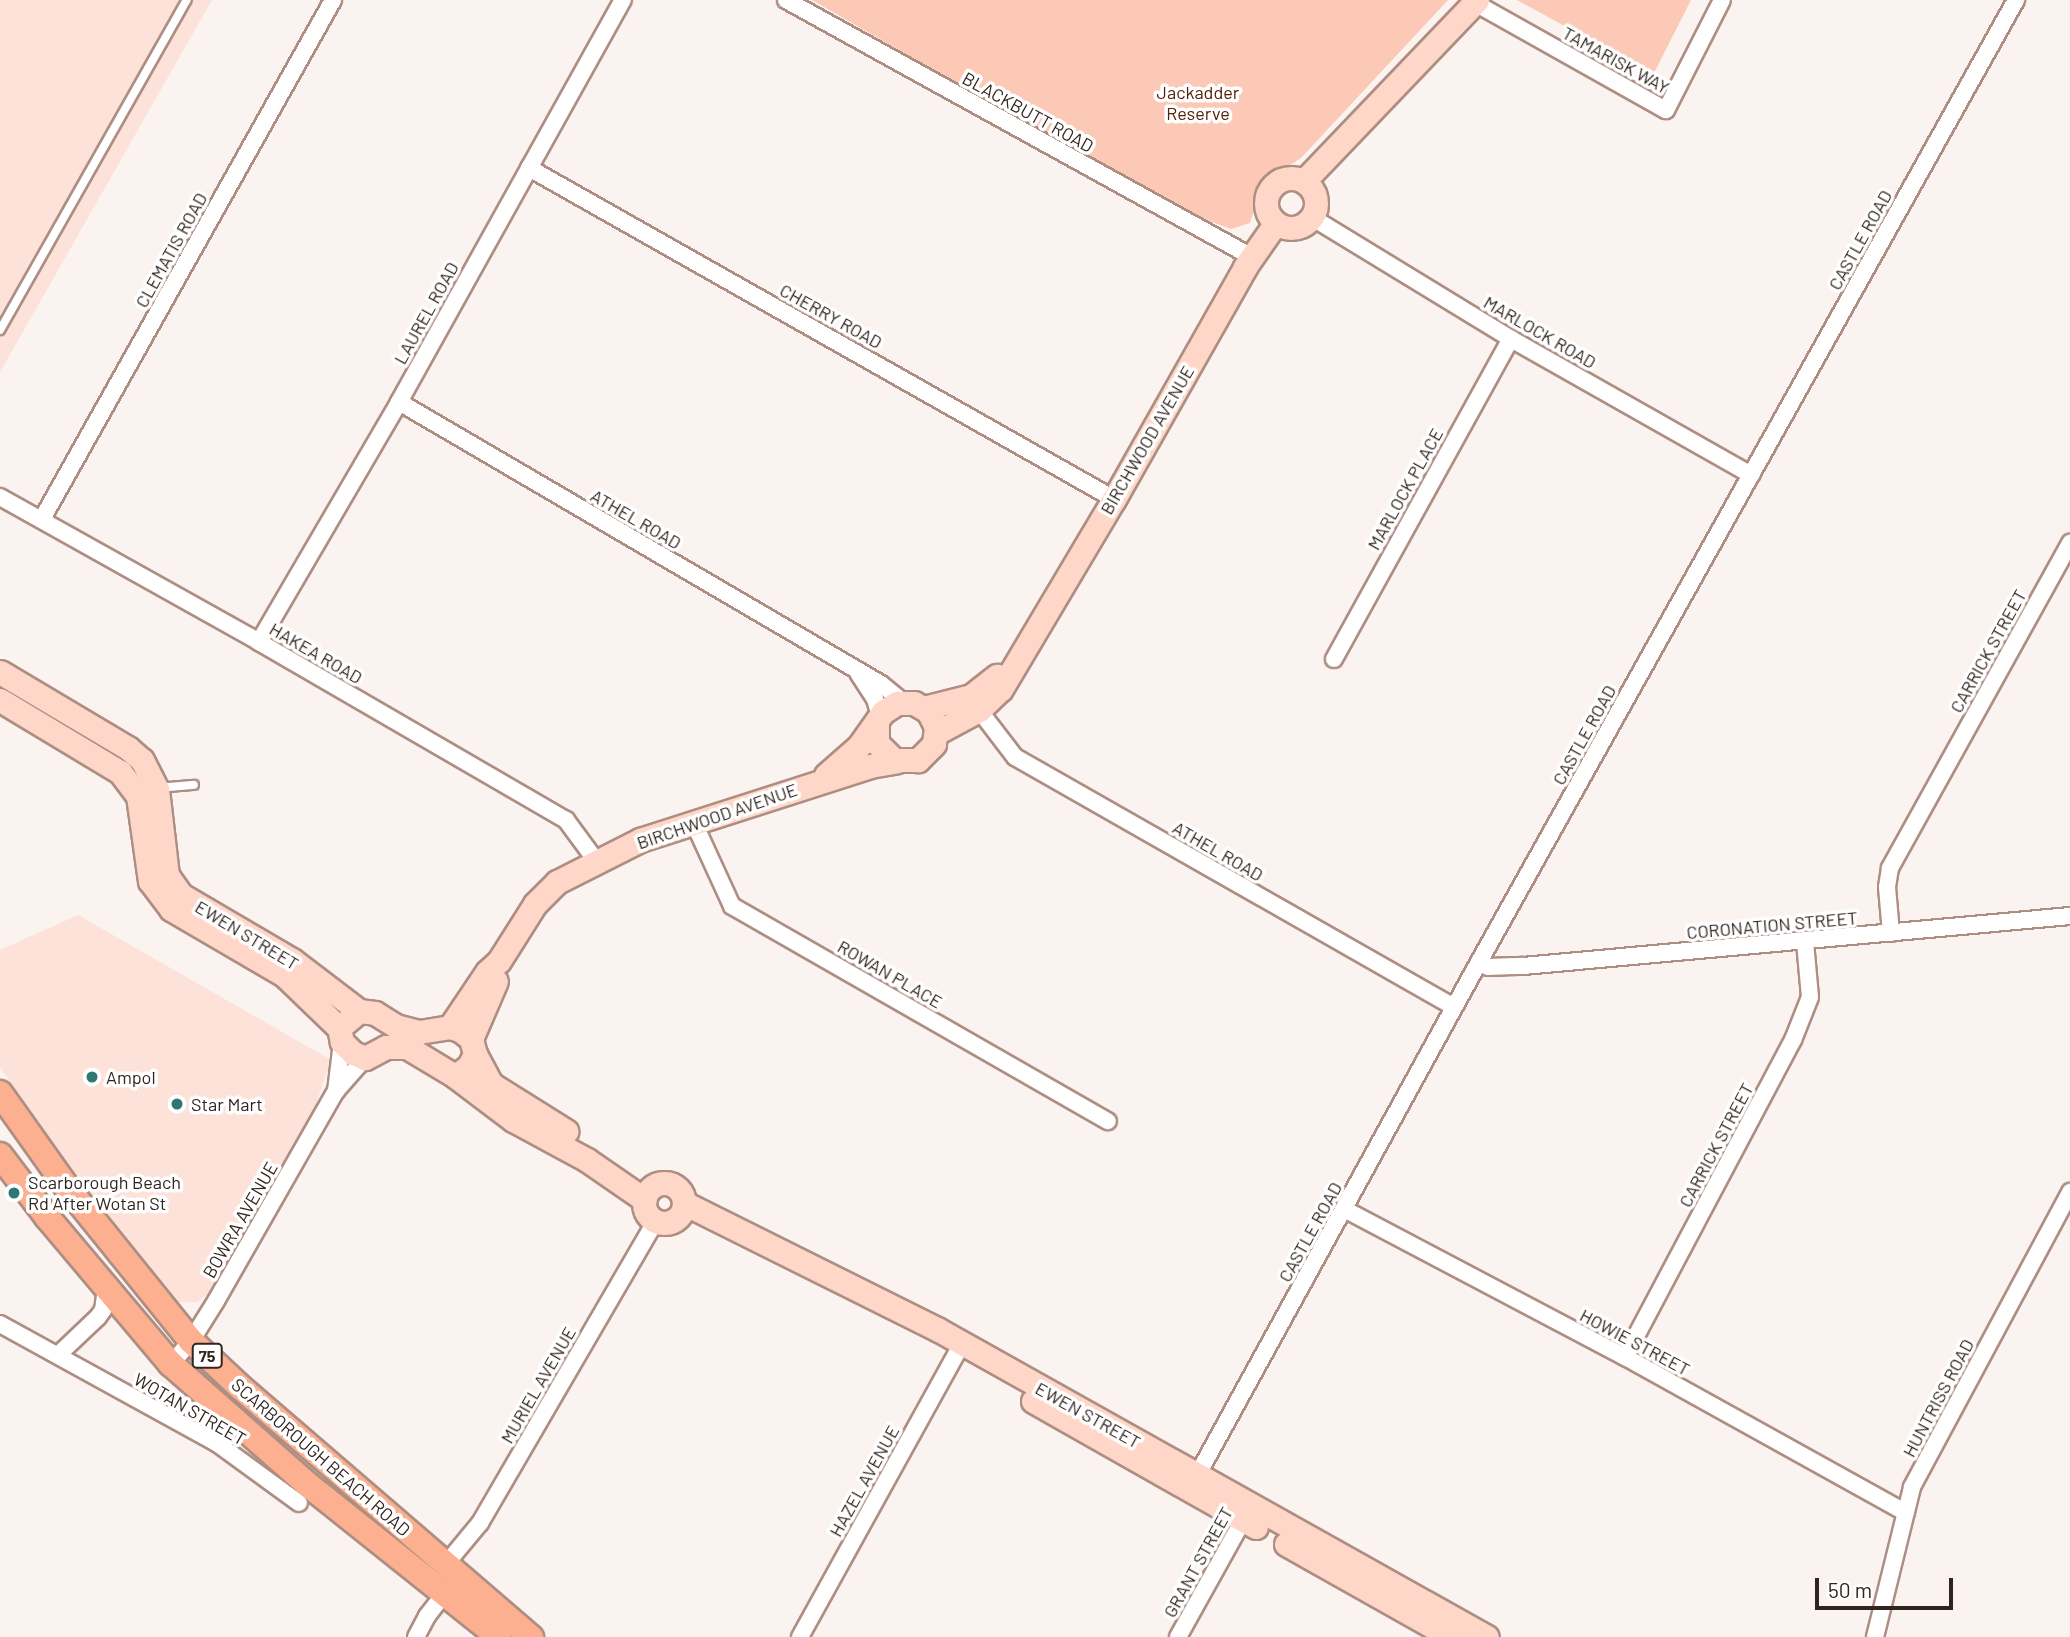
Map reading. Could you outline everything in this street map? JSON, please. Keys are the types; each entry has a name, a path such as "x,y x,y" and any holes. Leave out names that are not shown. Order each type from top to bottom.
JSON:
{"main road":[{"path":"1304,181 1476,1"},
{"path":"1284,178 1304,181 1314,191 1317,202 1313,218 1302,227 1291,229 1275,224 1268,213 1266,199 1272,186 1284,178"},
{"name":"BIRCHWOOD AVENUE","path":"450,1027 542,897 557,882 640,840 870,766 914,761 924,756 934,744 936,733 979,710 1001,690 1252,257 1275,224"},
{"name":"BIRCHWOOD AVENUE","path":"814,784 844,763 878,718 892,705 913,705 971,695 1020,657"},
{"name":"EWEN STREET","path":"0,672 128,748 142,760 167,875 181,895 292,960 359,1011 375,1013 396,1026 419,1032 450,1027"},
{"path":"0,700 120,772 147,792"},
{"path":"913,705 934,720 936,733"},
{"path":"878,718 877,743 887,756 897,761"},
{"name":"EWEN STREET","path":"147,792 150,881 171,909 284,975 341,1035 353,1053 365,1058"},
{"name":"BIRCHWOOD AVENUE","path":"473,1046 496,980 499,961"},
{"path":"341,1035 359,1011"},
{"path":"450,1027 460,1030 473,1046 491,1084 649,1193"},
{"path":"455,1076 469,1066 473,1046"},
{"path":"365,1058 386,1047 407,1047 455,1076 513,1119 649,1193"},
{"name":"SCARBOROUGH BEACH ROAD","path":"0,1093 66,1186 191,1341 450,1578 499,1637"},
{"name":"SCARBOROUGH BEACH ROAD","path":"0,1154 106,1289 171,1364 306,1483 450,1578 531,1637"},
{"path":"665,1184 676,1188 682,1210 668,1222 656,1221 646,1212 649,1193 665,1184"},
{"name":"EWEN STREET","path":"682,1210 958,1350 1193,1484 1487,1637"},
{"name":"EWEN STREET","path":"1247,1513 1451,1637"}],"street":[{"name":"CLEMATIS ROAD","path":"42,519 333,0"},
{"name":"LAUREL ROAD","path":"259,642 398,402 623,0"},
{"name":"BLACKBUTT ROAD","path":"786,0 1252,257"},
{"name":"TAMARISK WAY","path":"1476,1 1666,110 1723,0"},
{"name":"CASTLE ROAD","path":"1193,1484 1454,1007 2016,0"},
{"name":"CHERRY ROAD","path":"529,168 1114,499"},
{"name":"MARLOCK ROAD","path":"1313,218 1511,339 1751,475"},
{"name":"MARLOCK PLACE","path":"1334,659 1511,339"},
{"name":"ATHEL ROAD","path":"398,402 913,705"},
{"name":"HAKEA ROAD","path":"0,497 259,642 566,820 597,862"},
{"name":"CARRICK STREET","path":"1891,933 1887,887 1890,868 2070,543"},
{"name":"ATHEL ROAD","path":"854,668 875,699 878,718"},
{"name":"ATHEL ROAD","path":"979,710 1015,757 1454,1007"},
{"name":"ROWAN PLACE","path":"694,823 732,906 1108,1121"},
{"name":"CORONATION STREET","path":"1479,962 1488,967 1522,966 2070,916"},
{"name":"CARRICK STREET","path":"1625,1357 1793,1040 1810,997 1805,942"},
{"name":"BOWRA AVENUE","path":"336,1091 341,1035"},
{"name":"BOWRA AVENUE","path":"171,1364 191,1341 336,1091 365,1058"},
{"name":"HUNTRISS ROAD","path":"1875,1637 1912,1487 2070,1192"},
{"name":"HOWIE STREET","path":"1344,1209 1625,1357 1906,1513"},
{"name":"MURIEL AVENUE","path":"416,1637 656,1221"},
{"path":"58,1355 98,1317 103,1310 106,1289"},
{"name":"WOTAN STREET","path":"0,1324 218,1444 299,1503"},
{"name":"HAZEL AVENUE","path":"800,1637 958,1350"},
{"name":"GRANT STREET","path":"1178,1637 1247,1513"}],"lane":[{"path":"0,330 187,0"},
{"path":"147,792 194,785"}],"shaded area":[{"path":"0,0 212,0 0,372"},
{"path":"78,915 331,1060 314,1110 209,1293 197,1302 177,1302 165,1294 81,1184 0,1067 0,950"}],"green space":[{"name":"Jackadder Reserve","path":"812,0 1448,0 1301,158 1262,184 1250,223 1231,229 1172,207"},
{"path":"1517,0 1691,0 1653,75"}],"place":[{"name":"Ampol","path":"92,1077"},
{"name":"Star Mart","path":"177,1104"},
{"name":"Scarborough Beach Rd After Wotan St","path":"14,1193"}]}
